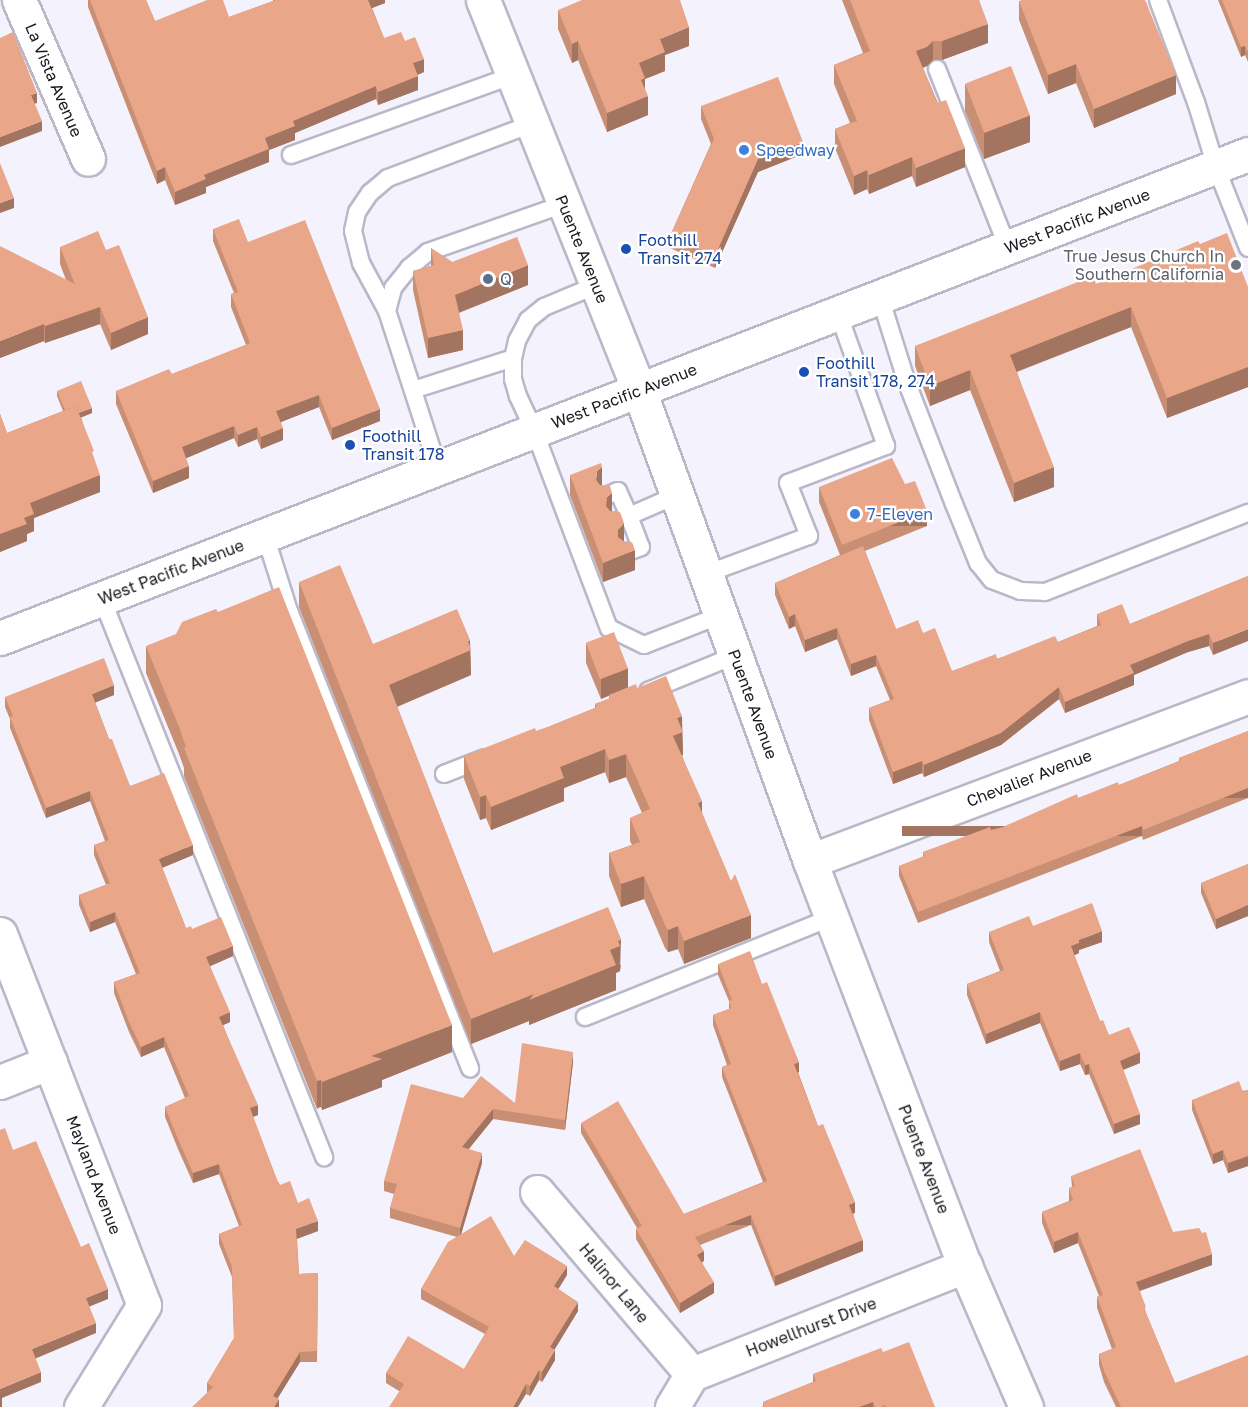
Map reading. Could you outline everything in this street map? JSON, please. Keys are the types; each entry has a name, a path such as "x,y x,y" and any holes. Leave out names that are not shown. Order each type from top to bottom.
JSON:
{"street":[{"name":"La Vista Avenue","path":"19,0 88,159"},
{"name":"Puente Avenue","path":"483,0 639,390 810,861 966,1266 1026,1407"},
{"name":"West Pacific Avenue","path":"0,638 1248,154"},
{"name":"Chevalier Avenue","path":"810,861 1248,696"},
{"name":"Mayland Avenue","path":"0,934 144,1305 81,1407"},
{"path":"0,1082 50,1062"},
{"name":"Halinor Lane","path":"537,1192 692,1374"},
{"name":"Howellhurst Drive","path":"692,1374 966,1266"},
{"path":"672,1407 692,1374"}],"lane":[{"path":"1158,0 1196,102 1216,167 1248,248"},
{"path":"937,69 1008,248"},
{"path":"291,155 512,76"},
{"path":"438,468 387,310 362,263 353,231 357,212 370,193 388,178 532,124"},
{"path":"387,310 393,288 409,268 428,252 564,204"},
{"path":"597,285 544,307 528,320 517,341 513,358 513,379 518,396 575,523 609,628 644,645 721,615"},
{"path":"880,297 907,383 958,513 978,563 992,580 1020,591 1045,592 1248,513"},
{"path":"706,574 808,536 788,483 886,446 838,313"},
{"path":"413,390 513,358"},
{"path":"621,521 677,495"},
{"path":"265,535 289,611 470,1069"},
{"path":"102,598 324,1157"},
{"path":"628,699 736,655"},
{"path":"444,774 498,752"},
{"path":"585,1017 832,917"}],"building":[{"path":"90,0 146,0 155,21 207,0 223,0 229,17 276,0 368,0 384,38 401,32 405,41 415,37 424,59 413,63 418,76 378,92 376,86 293,121 295,126 265,138 269,149 204,175 206,179 175,192 165,167 157,171"},
{"path":"582,0 680,0 689,27 660,39 665,52 639,63 645,78 641,80 648,96 607,113 578,41 572,44 558,10"},
{"path":"850,0 979,0 988,24 942,41 933,41 927,47 916,51 937,103 946,100 965,148 916,168 912,157 869,175 867,170 854,176 835,129 857,121 834,65 870,51"},
{"path":"1145,0 1176,75 1094,109 1076,64 1048,75 1019,1"},
{"path":"1222,0 1248,0 1248,52 1245,46 1241,47"},
{"path":"13,32 37,93 31,95 42,121 0,137 0,38"},
{"path":"1011,66 1030,115 984,133 965,84"},
{"path":"778,77 803,142 758,159 715,256 670,236 714,139 701,106"},
{"path":"0,163 14,198 0,203"},
{"path":"239,219 248,242 305,220 380,409 332,428 319,395 276,411 283,428 261,437 257,427 238,435 234,426 182,447 189,466 153,481 116,391 169,369 172,374 250,343 231,294 238,292 213,229"},
{"path":"98,231 106,250 119,245 148,317 111,333 100,307 45,326 44,324 0,341 0,246 75,284 60,247"},
{"path":"1227,233 1248,287 1248,367 1167,398 1131,307 1010,355 1054,467 1014,483 970,370 930,386 915,346 1093,276 1096,284 1198,241 1200,244"},
{"path":"517,237 528,265 455,295 463,330 428,338 413,271 434,265 431,248 452,262"},
{"path":"81,381 92,408 79,413 76,406 65,410 57,391"},
{"path":"76,406 94,451 92,452 100,475 30,503 34,514 24,518 27,524 0,534 0,414 7,433"},
{"path":"892,458 905,484 915,481 927,511 842,545 819,487"},
{"path":"601,463 602,467 597,471 596,480 600,485 610,486 612,493 607,497 606,506 610,511 620,512 624,523 618,530 618,537 626,543 632,542 635,550 603,563 570,475"},
{"path":"863,546 896,629 918,620 923,633 935,628 952,671 996,654 997,659 1055,636 1058,642 1101,625 1097,614 1122,604 1130,624 1248,576 1248,629 1213,643 1209,634 1188,641 1130,665 1134,673 1065,702 1059,687 1001,733 924,765 922,761 893,772 869,708 894,699 876,655 851,664 837,628 805,640 795,614 789,617 775,583"},
{"path":"340,565 373,644 457,609 470,640 468,641 471,650 389,685 493,953 608,907 621,939 618,941 620,946 610,950 616,965 529,1000 534,994 471,1019 299,582"},
{"path":"279,587 452,1025 371,1056 382,1059 322,1082 317,1081 184,748 186,747 179,727 146,646 176,634 182,622 216,609 218,612"},
{"path":"614,632 628,668 600,679 586,643"},
{"path":"104,658 114,685 92,694 109,739 112,739 130,786 164,773 193,845 159,859 186,928 191,926 192,929 221,917 233,946 206,957 230,1012 219,1017 258,1105 250,1108 277,1180 280,1185 290,1181 298,1203 309,1198 318,1221 296,1229 299,1274 318,1273 317,1351 300,1352 273,1396 279,1399 274,1407 192,1407 213,1387 207,1383 234,1338 232,1267 219,1234 242,1225 219,1164 193,1173 178,1139 165,1107 189,1096 164,1037 141,1047 129,1022 114,982 140,973 115,912 90,922 79,895 110,883 94,845 109,840 90,791 46,808 10,717 13,716 5,697"},
{"path":"666,676 682,716 677,718 683,732 673,736 702,801 698,803 731,881 735,874 751,915 684,941 678,926 668,930 644,876 621,884 609,853 640,842 630,818 650,809 626,754 609,760 605,749 560,767 564,778 491,807 486,795 480,797 464,756 535,728 536,731 548,727 597,707 595,704 610,698 609,695 636,684 637,688"},
{"path":"1248,731 1248,788 1143,830 1142,826 918,912 899,866 924,856 923,852 990,827 991,830 1003,827 1077,794 1078,798 1118,782 1119,785"},
{"path":"1248,864 1248,905 1216,919 1201,883"},
{"path":"1092,903 1102,931 1079,940 1079,943 1071,946 1100,1021 1103,1020 1109,1035 1129,1027 1140,1052 1120,1061 1140,1114 1114,1124 1089,1064 1085,1065 1080,1053 1060,1061 1040,1012 986,1034 967,984 1004,970 989,932 1029,916 1033,926"},
{"path":"750,951 762,984 767,982 799,1062 794,1064 818,1126 823,1124 855,1202 849,1205 863,1240 775,1276 751,1215 695,1237 704,1251 697,1255 714,1282 680,1303 636,1229 642,1226 581,1123 618,1101 684,1214 767,1181 722,1067 731,1064 713,1015 731,1008 729,1001 732,1000 718,964"},
{"path":"522,1043 573,1052 565,1120 493,1109 462,1147 482,1153 460,1228 390,1208 397,1184 384,1181 411,1084 463,1098 481,1076 515,1103"},
{"path":"1239,1081 1243,1092 1248,1090 1248,1156 1228,1163 1223,1150 1213,1154 1192,1100"},
{"path":"5,1128 13,1150 36,1141 81,1247 89,1243 108,1289 86,1298 96,1323 32,1349 41,1372 0,1389 0,1130"},
{"path":"1140,1149 1173,1232 1199,1228 1202,1233 1206,1232 1212,1254 1136,1282 1146,1307 1144,1308 1175,1383 1248,1355 1248,1407 1121,1407 1104,1371 1099,1354 1116,1347 1097,1297 1103,1295 1078,1232 1054,1242 1042,1212 1073,1200 1069,1188 1075,1186 1071,1176"},
{"path":"491,1216 514,1256 525,1240 567,1266 554,1286 578,1302 550,1347 555,1350 542,1372 539,1370 530,1386 526,1384 513,1407 389,1407 404,1384 386,1373 408,1336 464,1369 489,1327 421,1289 448,1242"},
{"path":"909,1342 935,1407 886,1407 885,1405 875,1407 873,1402 859,1407 761,1407 764,1406 763,1402 816,1381 813,1374 881,1348 883,1352"}],"place":[{"name":"Speedway","path":"744,150"},
{"name":"Foothill Transit 274","path":"626,249"},
{"name":"True Jesus Church In Southern California","path":"1236,265"},
{"name":"Q","path":"488,279"},
{"name":"Foothill Transit 178, 274","path":"804,372"},
{"name":"Foothill Transit 178","path":"350,445"},
{"name":"7-Eleven","path":"855,514"}]}
